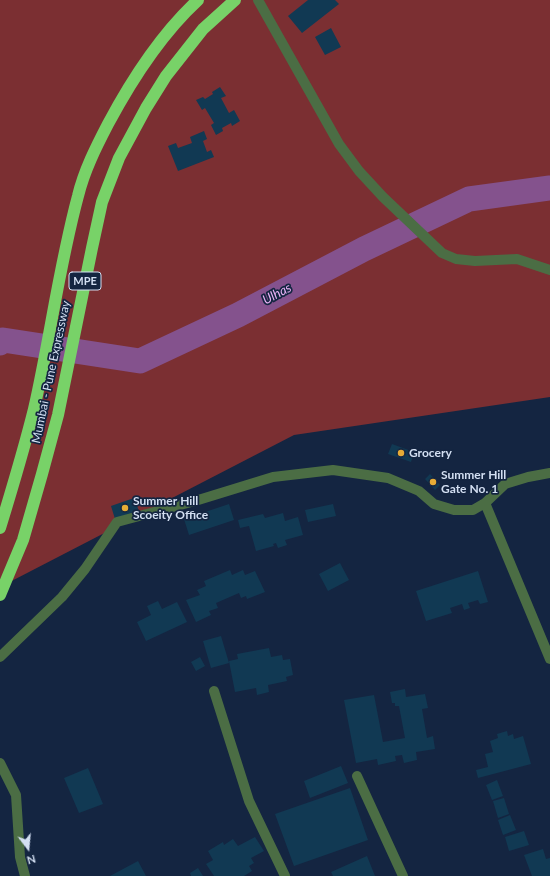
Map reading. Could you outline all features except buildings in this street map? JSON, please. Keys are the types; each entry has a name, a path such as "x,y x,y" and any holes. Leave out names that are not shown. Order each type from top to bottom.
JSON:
{"highway":[{"name":"Mumbai - Pune Expressway","path":"0,528 34,409 78,195 96,148 124,95 145,61 185,12 198,0"},
{"name":"Mumbai - Pune Expressway","path":"0,594 23,540 42,474 58,415 102,202 119,158 146,108 166,76 204,29 235,0"}],"street":[{"path":"258,0 339,144 359,171 383,197 442,253 456,259 475,261 517,259 550,270"},
{"path":"0,657 62,596 85,569 117,522 195,501 273,477 333,470 388,478 419,491 434,504 454,510 473,510 485,503 505,484 528,477 550,473"},
{"path":"485,503 550,659"},
{"path":"214,691 249,801 285,876"},
{"path":"0,763 16,795 20,857 25,876"},
{"path":"358,776 403,876"}],"shaded area":[{"path":"0,0 550,0 550,397 294,435 0,587"}],"waterway":[{"name":"Ulhas","path":"0,343 3,340 140,361 238,315 364,249 469,199 550,188"}],"place":[{"name":"Grocery","path":"401,453"},
{"name":"Summer Hill Gate No. 1","path":"433,482"},
{"name":"Summer Hill Scoeity Office","path":"125,508"}]}
